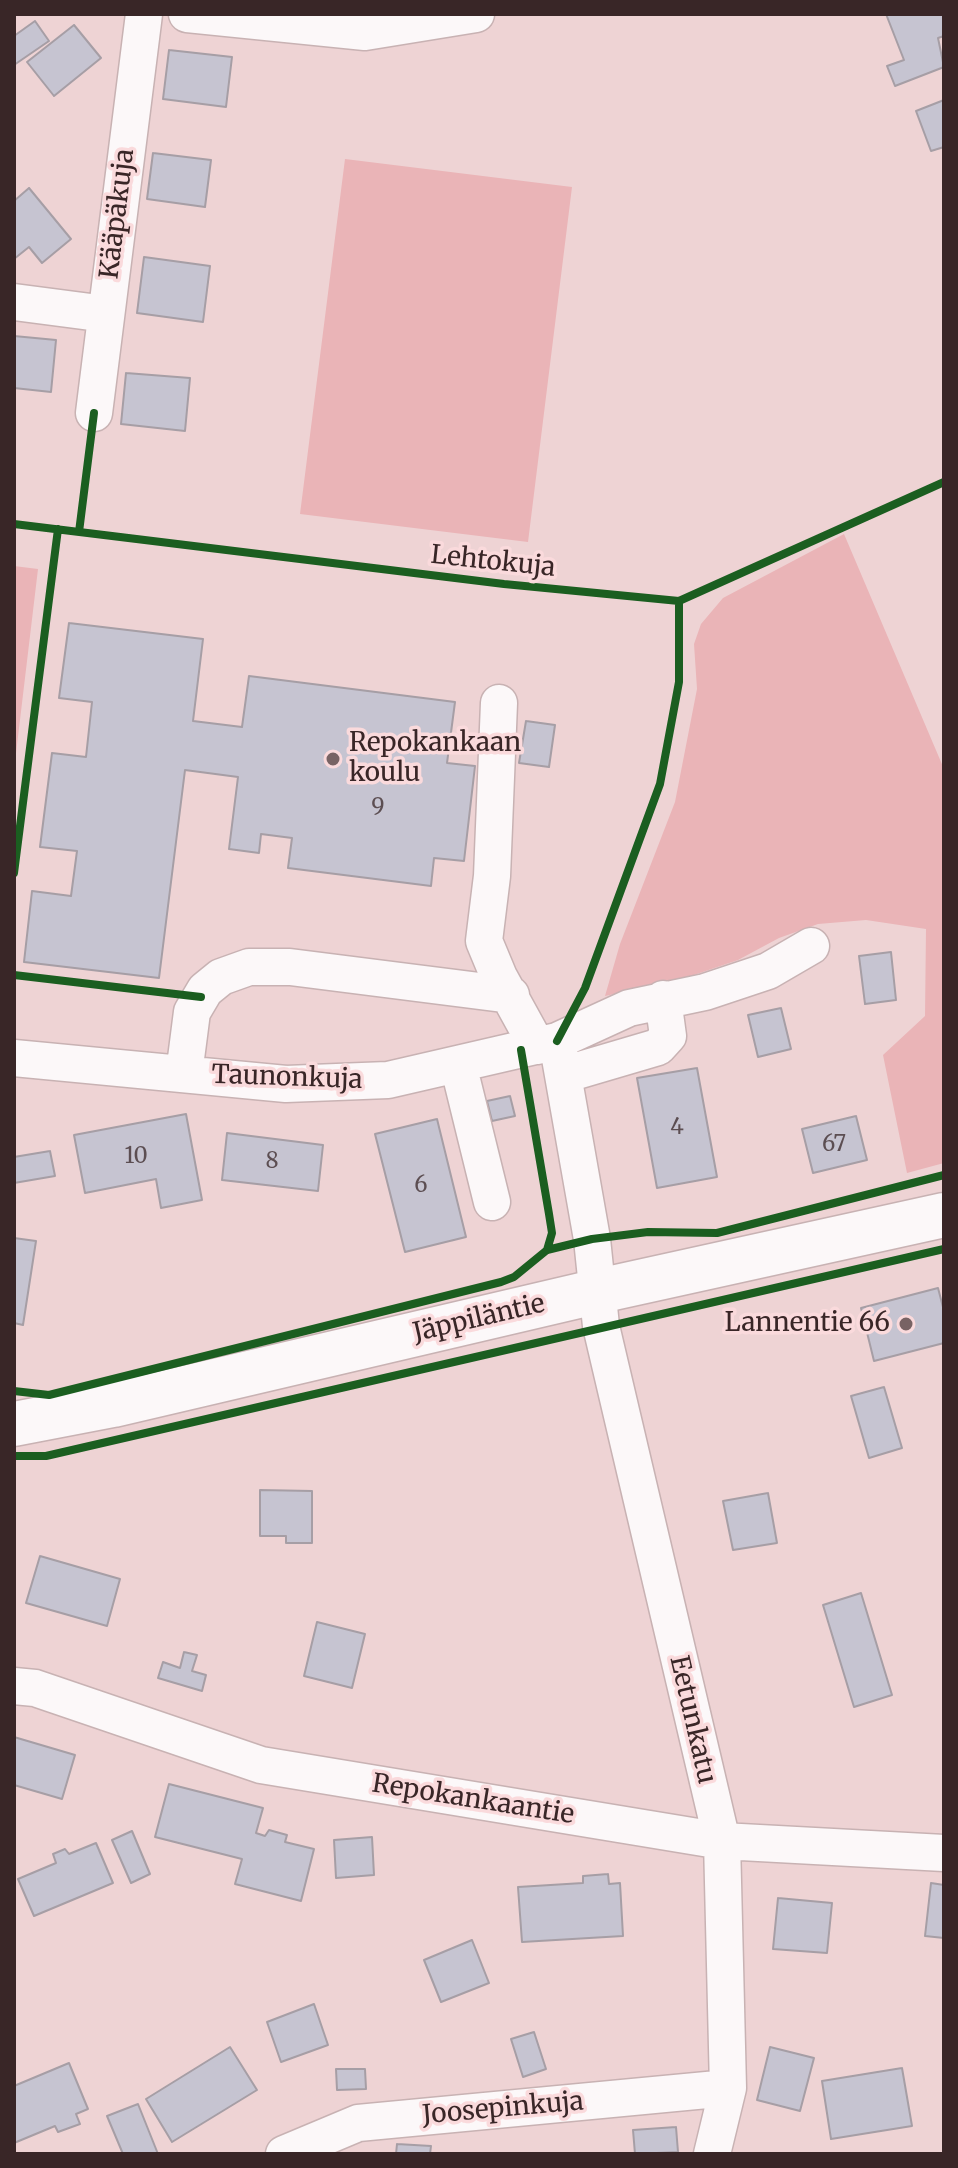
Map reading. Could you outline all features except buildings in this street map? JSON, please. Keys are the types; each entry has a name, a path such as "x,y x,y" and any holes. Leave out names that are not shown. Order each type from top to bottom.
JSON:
{"main road":[{"name":"Jäppiläntie","path":"14,1424 113,1405 599,1291 944,1215"}],"street":[{"name":"Kääpäkuja","path":"94,413 144,14"},
{"path":"187,14 365,32 476,14"},
{"path":"14,302 106,314"},
{"path":"499,703 493,861 484,941 511,995 552,1054 599,1291"},
{"name":"Taunonkuja","path":"14,1058 286,1084 388,1080 458,1064 552,1054 597,1020 663,999 705,992 768,971 811,946"},
{"path":"184,1074 192,1012 205,990 221,977 249,967 290,967 511,995"},
{"path":"552,1054 658,1047 668,1036 663,999"},
{"path":"458,1064 492,1202"},
{"name":"Eetunkatu","path":"599,1291 601,1326 722,1841 728,2088 712,2154"},
{"name":"Repokankaantie","path":"14,1686 35,1688 261,1765 722,1841 944,1853"},
{"name":"Joosepinkuja","path":"284,2154 358,2123 728,2088"}],"shaded area":[{"path":"345,159 572,187 528,542 300,514"},
{"path":"844,534 944,769 944,1163 907,1173 883,1055 925,1016 926,929 866,920 818,924 779,938 738,960 679,980 605,996 620,944 675,802 697,689 694,644 701,624 723,598"},
{"path":"14,566 38,569 14,770"}],"cycle path":[{"path":"79,532 94,413"},
{"name":"Lehtokuja","path":"14,524 504,584 679,601 944,482"},
{"path":"14,873 58,529"},
{"path":"557,1041 585,988 660,784 679,682 679,601"},
{"path":"14,975 201,997"},
{"path":"521,1050 552,1233 547,1250"},
{"path":"14,1391 49,1395 501,1282 514,1277 547,1250 592,1239 648,1232 717,1233 944,1175"},
{"path":"14,1456 46,1456 944,1249"}],"place":[{"name":"Repokankaan koulu","path":"333,759"},
{"name":"Lannentie 66","path":"906,1324"}]}
